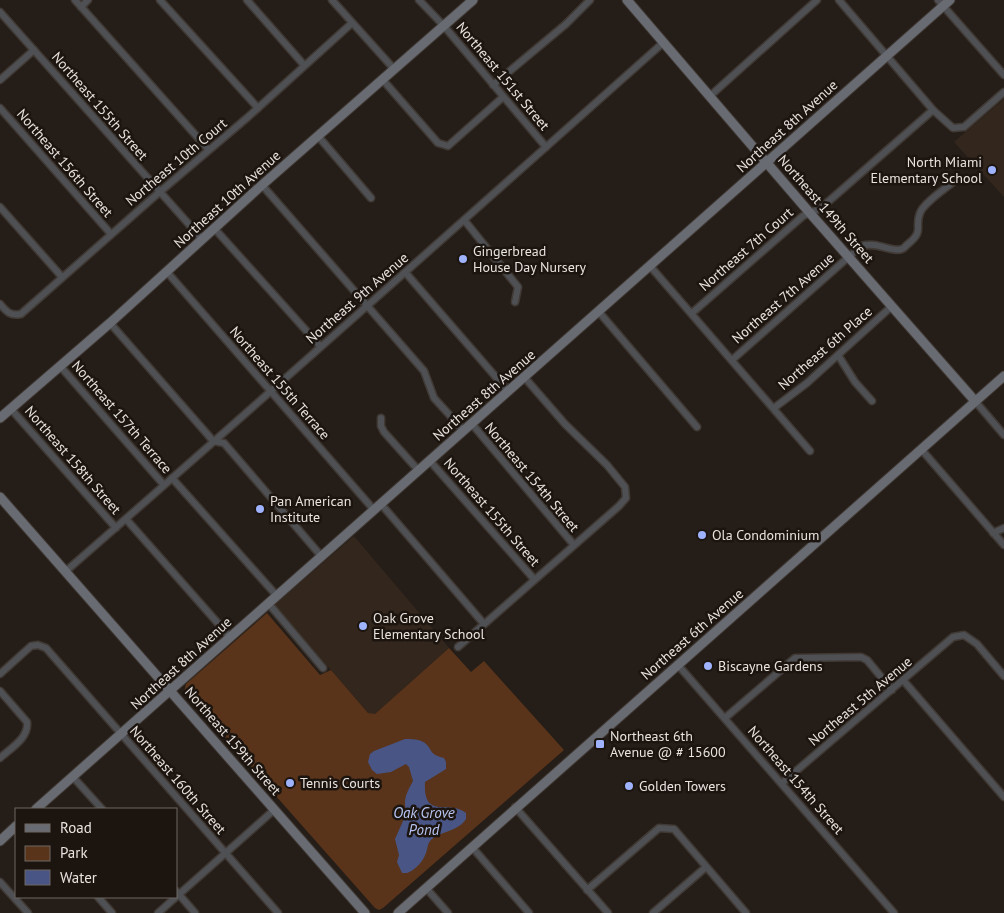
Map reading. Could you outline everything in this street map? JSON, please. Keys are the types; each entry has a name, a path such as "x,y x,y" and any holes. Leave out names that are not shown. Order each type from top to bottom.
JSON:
{"street":[{"path":"75,0 208,149"},
{"path":"81,7 88,0"},
{"path":"160,0 258,108"},
{"path":"247,0 304,65"},
{"path":"332,0 394,69"},
{"name":"Northeast 151st Street","path":"419,0 444,26 546,147"},
{"name":"Northeast 10th Avenue","path":"0,418 110,323 262,185 473,0"},
{"path":"493,85 566,24 590,0"},
{"name":"Northeast 149th Street","path":"628,0 809,212 1004,435"},
{"path":"710,96 817,0"},
{"path":"838,0 948,125 954,128 964,127 1004,92"},
{"path":"944,2 1004,75"},
{"name":"Northeast 8th Avenue","path":"37,808 525,378 887,56 944,2"},
{"name":"Northeast 155th Street","path":"0,12 202,239"},
{"name":"Northeast 10th Court","path":"0,304 8,313 14,316 21,314 208,149 258,108 352,23"},
{"name":"Northeast 9th Avenue","path":"66,571 464,221 664,42"},
{"path":"0,80 34,50"},
{"path":"382,79 438,142 448,146 503,97"},
{"name":"Northeast 156th Street","path":"0,108 111,234"},
{"name":"Northeast 7th Court","path":"692,313 803,216 821,208 933,110"},
{"path":"318,136 370,198"},
{"name":"Northeast 7th Avenue","path":"732,360 861,246 870,244 891,249 902,249 916,238 919,231 919,214 924,207 957,179"},
{"name":"Northeast 154th Street","path":"262,185 424,371 434,398 464,431"},
{"path":"0,207 62,277"},
{"path":"464,221 518,287 515,302"},
{"path":"214,228 320,346"},
{"path":"650,266 810,451"},
{"name":"Northeast 155th Terrace","path":"167,272 271,391 484,624"},
{"path":"405,272 508,391"},
{"name":"Northeast 6th Place","path":"774,408 807,383 892,306"},
{"path":"598,312 697,427"},
{"path":"110,323 214,441 224,443 322,557"},
{"path":"838,354 855,382 872,400"},
{"name":"Northeast 157th Terrace","path":"60,366 164,485"},
{"name":"Northeast 6th Avenue","path":"398,913 515,807 1004,376"},
{"path":"458,647 626,498 625,486 565,424 525,378"},
{"name":"Northeast 158th Street","path":"11,408 116,528"},
{"path":"381,418 381,426 384,432 419,471"},
{"name":"Northeast 154th Street","path":"472,424 574,545"},
{"path":"921,449 1004,545"},
{"name":"Northeast 155th Street","path":"430,461 534,579"},
{"name":"Northeast 157th Terrace","path":"172,478 277,596"},
{"name":"Northeast 159th Street","path":"0,497 365,913"},
{"name":"Northeast 158th Street","path":"126,519 230,637"},
{"path":"994,533 1004,528"},
{"path":"268,604 323,668"},
{"name":"Northeast 5th Avenue","path":"782,783 953,637 964,635 977,644 1004,676"},
{"name":"Northeast 160th Street","path":"0,674 31,646 38,645 46,648 278,913"},
{"path":"725,718 795,658 862,657 867,660 892,690"},
{"name":"Northeast 154th Street","path":"678,665 894,913"},
{"path":"904,680 1004,797"},
{"path":"0,691 27,722 28,729 24,737 0,758"},
{"path":"73,777 101,808"},
{"path":"515,807 608,913"},
{"path":"195,913 178,893 226,854 274,810"},
{"path":"0,841 15,827"},
{"path":"587,890 659,828 674,829 745,913"},
{"path":"472,847 529,913"},
{"path":"652,913 706,867"},
{"path":"0,882 28,913"},
{"path":"426,888 448,913"},
{"path":"99,898 112,913"},
{"path":"158,913 173,898"}],"shaded area":[{"name":"North Miami Elementary School","path":"1004,99 1004,197 954,142"},
{"name":"Oak Grove Elementary School","path":"354,536 449,648 375,714 368,713 275,605"}],"green space":[{"path":"267,613 320,675 331,670 368,713 375,714 449,648 471,672 484,661 564,750 379,910 375,908 184,692 186,684"}],"water":[{"name":"Oak Grove Pond","path":"405,739 423,742 433,754 444,758 446,769 425,782 425,794 428,801 433,805 459,809 466,813 466,819 459,826 432,839 428,844 423,860 410,872 402,873 397,862 399,855 395,839 407,812 405,800 413,781 409,767 406,764 391,772 377,774 372,770 368,762 370,754 374,751"}],"place":[{"name":"North Miami Elementary School","path":"992,170"},
{"name":"Gingerbread House Day Nursery","path":"463,259"},
{"name":"Pan American Institute","path":"260,509"},
{"name":"Ola Condominium","path":"702,535"},
{"name":"Oak Grove Elementary School","path":"363,626"},
{"name":"Biscayne Gardens","path":"708,666"},
{"name":"Northeast 6th Avenue @ # 15600","path":"600,744"},
{"name":"Tennis Courts","path":"290,783"},
{"name":"Golden Towers","path":"629,786"}]}
